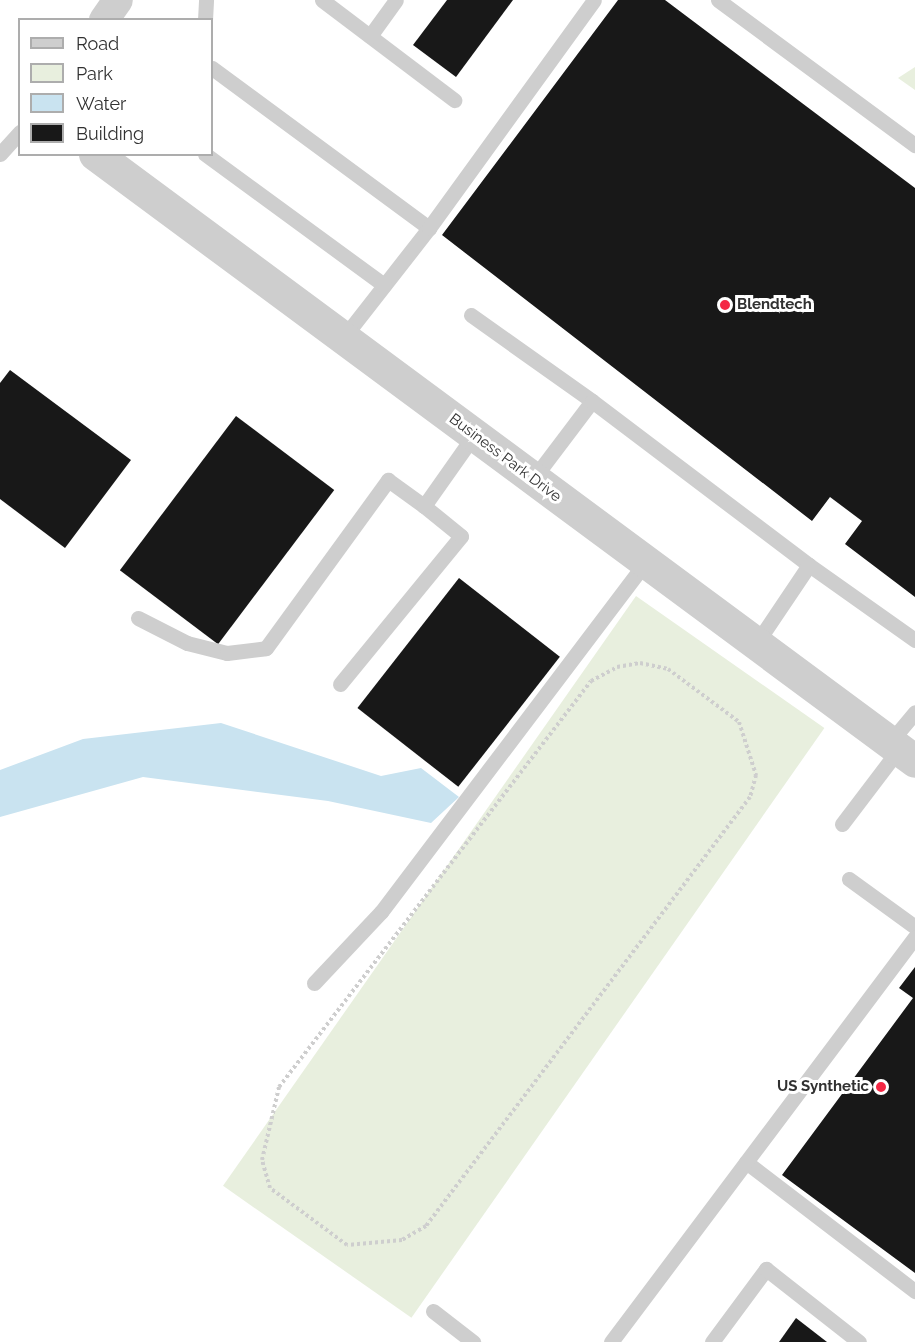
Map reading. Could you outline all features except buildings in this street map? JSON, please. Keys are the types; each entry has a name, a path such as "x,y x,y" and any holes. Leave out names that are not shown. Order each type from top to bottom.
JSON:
{"street":[{"path":"105,18 118,0"},
{"name":"Business Park Drive","path":"98,156 901,751"}],"lane":[{"path":"205,18 206,0"},
{"path":"322,0 454,100"},
{"path":"370,36 396,0"},
{"path":"343,338 429,228 594,0"},
{"path":"718,0 915,145"},
{"path":"213,69 429,228"},
{"path":"0,154 18,134"},
{"path":"208,156 384,285"},
{"path":"471,315 592,401 809,564 915,640"},
{"path":"533,479 592,401"},
{"path":"424,506 474,435"},
{"path":"138,618 187,643 227,652 266,648 388,480 461,536 340,684"},
{"path":"314,983 381,912 646,562"},
{"path":"756,644 809,564"},
{"path":"842,824 901,751 915,712"},
{"path":"849,879 915,927"},
{"path":"611,1342 915,937"},
{"path":"746,1162 915,1291"},
{"path":"712,1342 766,1269 859,1342"},
{"path":"433,1311 473,1342"}],"path":[{"path":"640,663 668,669 739,722 756,775 750,797 426,1226 402,1240 347,1245 270,1188 262,1160 279,1087 591,681 640,663"}],"green space":[{"path":"915,67 915,90 898,78"},
{"path":"636,596 824,728 411,1318 223,1186"}],"water":[{"path":"221,723 381,776 421,768 459,797 431,823 328,801 143,777 0,817 0,770 83,739"}],"place":[{"name":"Blendtech","path":"725,305"},
{"name":"US Synthetic","path":"881,1087"}]}
